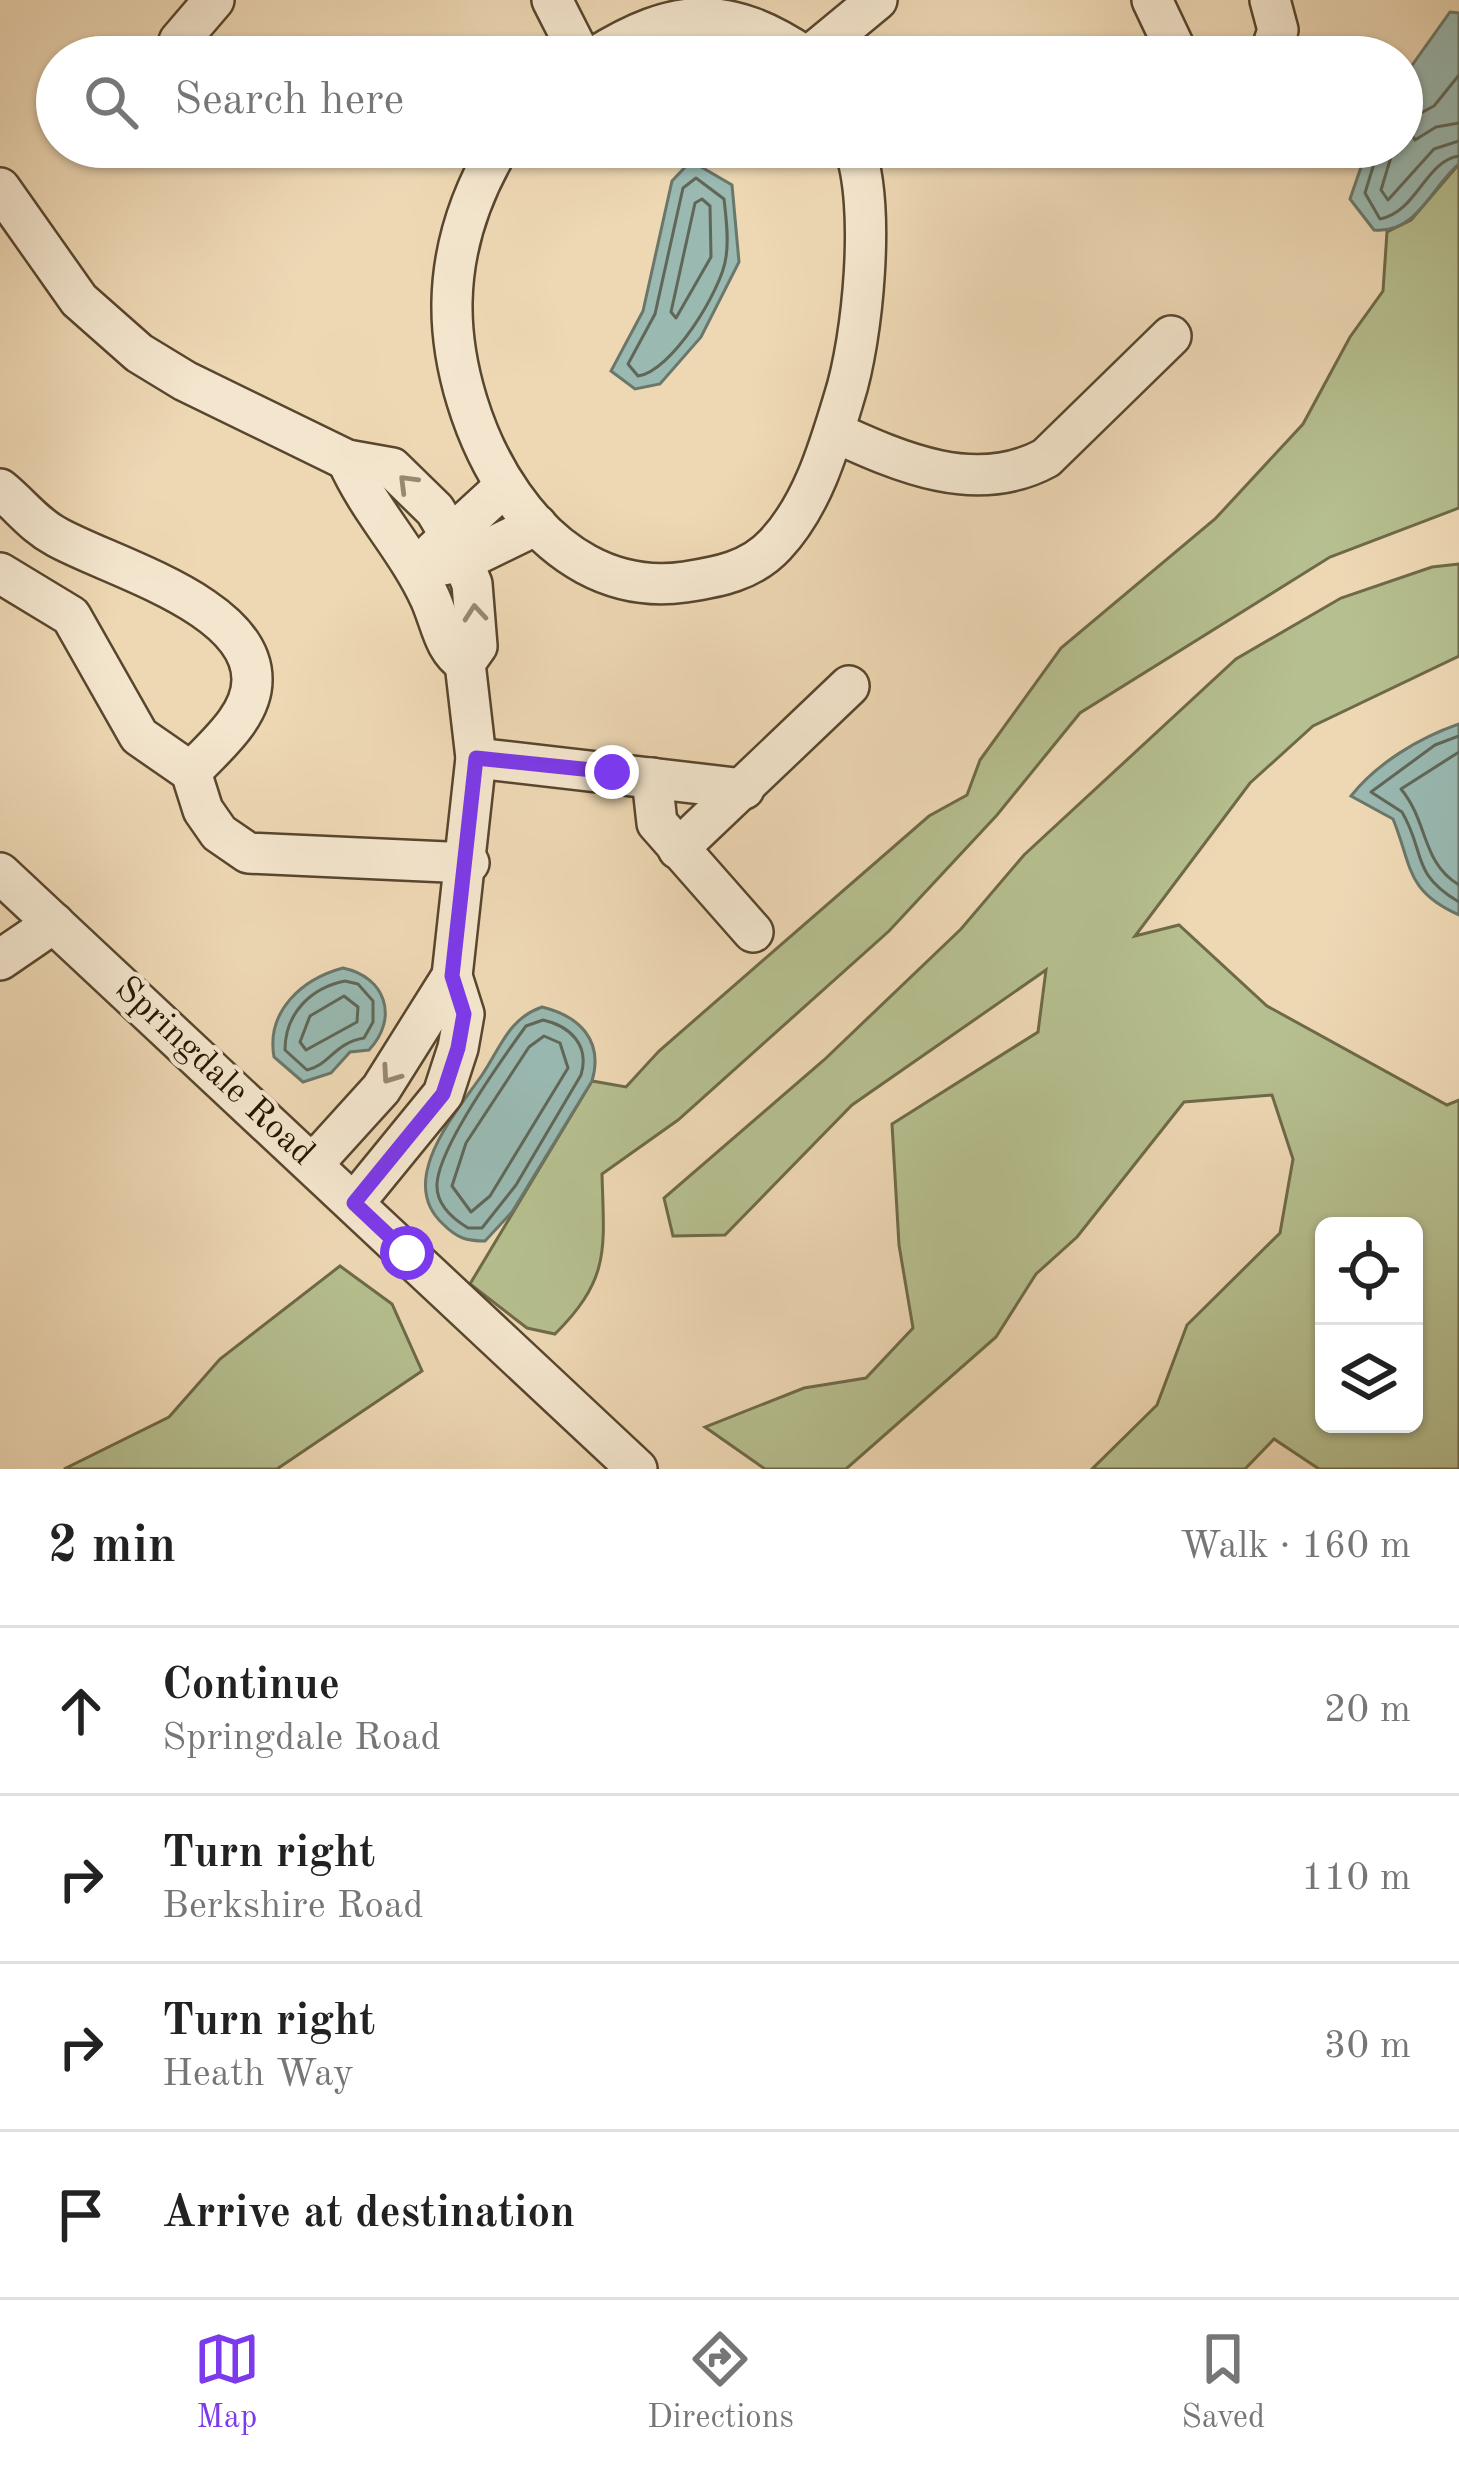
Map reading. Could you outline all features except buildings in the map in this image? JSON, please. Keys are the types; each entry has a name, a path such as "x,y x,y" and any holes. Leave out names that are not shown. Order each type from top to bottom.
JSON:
{"street":[{"path":"183,36 214,0"},
{"path":"552,0 570,36"},
{"path":"833,36 877,0"},
{"path":"1152,0 1169,36"},
{"path":"1270,0 1276,36"},
{"path":"635,36 698,16 764,28 776,36"},
{"path":"490,168 460,236 452,301 458,367 473,418 505,486 537,524 580,561 617,578 672,584 721,577 757,561 776,545 810,493 856,362 863,315 863,192 858,168"},
{"path":"0,188 44,256 122,339 185,381 347,460 392,468 435,510 472,584 478,646 465,663 476,758 469,863 452,976 381,1089 313,1164"},
{"path":"834,432 902,463 934,471 1025,470 1046,458 1171,336"},
{"path":"347,460 365,501 416,569 450,654 465,663"},
{"path":"456,548 505,486"},
{"path":"0,490 56,537 184,596 210,614 247,654 252,680 243,712 191,772"},
{"path":"416,569 456,548 537,524"},
{"path":"0,573 71,616 139,736 191,772 211,821 248,853 469,863"},
{"path":"678,849 849,686"},
{"path":"476,758 744,790"},
{"path":"652,778 657,824 753,932"},
{"name":"Springdale Road","path":"0,873 637,1469"},
{"path":"0,961 54,923"},
{"path":"354,1203 443,1094 464,1014 452,976"}],"green space":[{"path":"1459,164 1459,508 1330,557 1080,713 997,815 889,931 678,1120 602,1174 603,1243 595,1279 555,1334 527,1328 470,1284 592,1081 626,1087 659,1051 929,816 967,795 980,760 1061,648 1215,519 1303,424 1350,337 1383,291 1387,232 1411,220"},
{"path":"1459,564 1459,656 1313,726 1250,783 1135,936 1179,925 1267,1006 1447,1105 1459,1100 1459,1469 1319,1469 1274,1439 1245,1469 1092,1469 1157,1405 1187,1325 1280,1233 1293,1159 1272,1095 1184,1102 1077,1237 1036,1274 996,1337 846,1469 765,1469 705,1427 804,1388 866,1378 913,1328 899,1245 892,1124 1038,1032 1046,970 852,1105 725,1235 673,1236 664,1198 824,1060 961,929 1024,855 1236,659 1341,598 1432,567"},
{"path":"340,1266 392,1304 422,1371 277,1469 64,1469 169,1417 220,1359"}],"water":[{"path":"1450,12 1459,13 1459,164 1412,217 1401,225 1374,230 1350,199 1361,168 1423,168 1423,50"},
{"path":"684,168 703,168 732,185 739,262 701,337 660,384 635,389 611,371 643,311 672,181"},
{"path":"1459,724 1459,915 1419,886 1393,819 1351,796 1400,753"},
{"path":"343,968 378,989 384,1025 369,1050 350,1052 331,1073 303,1082 274,1057 276,1025 301,989"},
{"path":"542,1007 567,1017 585,1032 594,1053 592,1081 512,1212 485,1241 462,1238 430,1207 425,1188 428,1168 445,1128 506,1035"}],"route":[{"path":"407,1253 354,1203 407,1144 443,1094 458,1048 464,1014 452,976 469,863 476,758 612,772"}]}
